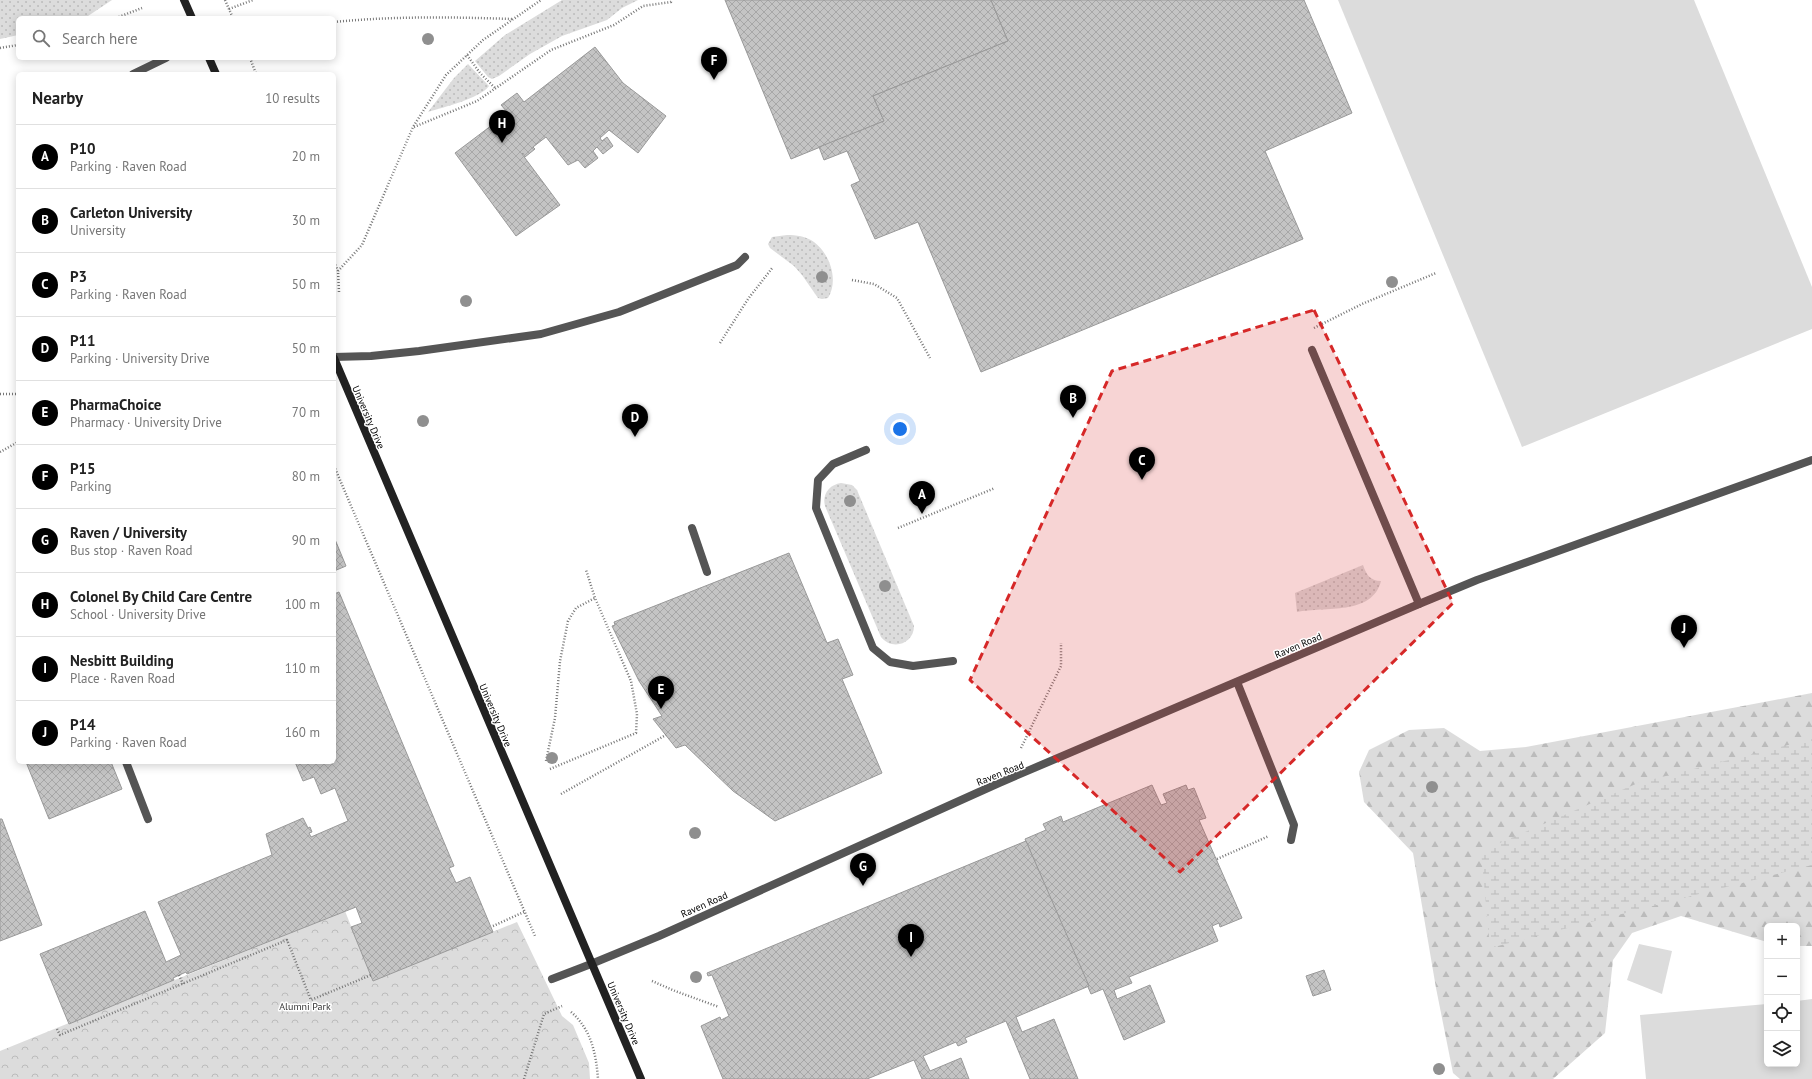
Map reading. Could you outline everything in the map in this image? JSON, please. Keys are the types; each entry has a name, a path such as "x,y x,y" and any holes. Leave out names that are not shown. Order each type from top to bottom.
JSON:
{"street":[{"path":"184,0 191,16"},
{"path":"137,72 162,60"},
{"path":"210,60 215,72"},
{"path":"336,358 419,351 541,334 619,312 737,265 746,257"},
{"path":"1312,350 1419,604"},
{"name":"University Drive","path":"336,363 641,1079"},
{"path":"866,450 833,464 818,480 816,508 873,648 890,662 913,666 953,661"},
{"name":"Raven Road","path":"552,979 659,936 999,783 1477,580 1812,460"},
{"path":"692,528 707,572"},
{"path":"1237,682 1294,825 1291,840"},
{"path":"127,764 148,819"}],"path":[{"path":"224,0 232,16"},
{"path":"229,9 253,0"},
{"path":"338,271 362,245 414,127 446,75 483,40 541,0"},
{"path":"414,127 477,101 551,50 614,25 643,6 671,2 671,0"},
{"path":"121,16 142,8"},
{"path":"336,22 371,18 441,16 513,19"},
{"path":"0,48 16,45"},
{"path":"467,55 480,73 495,88"},
{"path":"251,60 255,72"},
{"path":"336,266 338,271 339,292"},
{"path":"720,343 748,299 773,267"},
{"path":"1310,330 1362,304 1436,273"},
{"path":"852,280 874,284 897,298 930,358"},
{"path":"0,394 16,394"},
{"path":"0,452 16,443"},
{"path":"336,471 535,936"},
{"path":"898,528 995,488"},
{"path":"550,769 636,733 637,714 631,681 595,598 586,570"},
{"path":"546,761 555,718 560,661 568,621 576,608 595,598"},
{"path":"1021,748 1061,666 1061,643"},
{"path":"560,794 666,735"},
{"path":"1217,859 1294,825"},
{"path":"493,926 524,912"},
{"path":"57,1028 60,1035 287,940 311,1000 371,975"},
{"path":"179,975 183,984"},
{"path":"652,981 719,1008"},
{"path":"524,1079 544,1014 562,1006"},
{"path":"571,1012 581,1021 588,1034 596,1055 598,1079"}],"highlighted area":[{"path":"1314,310 1453,603 1180,872 970,680 1112,371"}],"green space":[{"path":"0,0 112,0 88,16 16,16 16,35 0,39"},
{"path":"562,0 638,0 622,8 607,20 562,36 530,54 499,76 492,79 488,77 475,61 505,35"},
{"path":"1338,0 1694,0 1812,287 1812,329 1522,447"},
{"path":"468,64 489,86 484,91 470,99 428,112 454,78"},
{"path":"787,235 808,238 820,247 824,253 833,276 833,283 828,298 818,298 794,266 770,248 768,244 772,237"},
{"path":"841,483 852,485 857,490 914,626 910,637 902,644 891,644 881,637 825,506 824,502 827,491 833,486"},
{"path":"1363,565 1371,578 1381,581 1376,592 1368,600 1358,605 1334,609 1297,612 1295,593"},
{"path":"1812,693 1812,946 1800,946 1800,923 1764,923 1764,941 1681,916 1632,933 1613,960 1605,1033 1553,1079 1460,1079 1453,1073 1436,988 1413,853 1364,802 1359,772 1369,750 1409,730 1444,728 1480,751 1526,747"},
{"path":"1812,739 1812,865 1490,948 1481,851 1638,783"},
{"name":"Alumni Park","path":"345,911 373,981 517,922 562,1016 573,1025 589,1063 590,1079 0,1079 0,1051"},
{"path":"1639,944 1672,951 1662,994 1627,980"},
{"path":"1812,999 1812,1079 1646,1079 1640,1015 1764,1004 1764,1067 1800,1067 1800,1001"}],"building":[{"path":"725,0 991,0 1008,41 873,96 884,121 791,159"},
{"path":"991,0 1304,0 1352,113 1265,151 1303,239 981,372 918,222 875,239 851,185 860,181 847,151 824,160 819,147 884,121 873,96 1008,41"},
{"path":"595,47 623,83 666,116 638,153 609,130 600,138 602,141 607,137 613,146 603,154 597,147 593,151 598,158 585,168 578,160 568,165 546,137 533,147 535,149 525,157 523,153 522,154 560,205 516,236 455,153 508,113 501,105 517,93 524,102"},
{"path":"336,542 346,566 336,570"},
{"path":"789,553 827,643 838,639 853,675 842,679 882,773 775,821 733,791 685,745 676,748 653,719 662,716 639,681 612,626 615,625 614,622"},
{"path":"339,592 454,866 449,868 456,883 470,877 493,932 373,981 351,927 362,923 356,907 187,974 186,972 173,978 174,980 69,1024 40,954 145,911 166,962 181,955 158,902 272,855 266,834 303,818 308,828 310,827 312,832 309,833 311,837 348,821 335,788 321,794 314,777 303,781 296,764 336,764 336,593"},
{"path":"27,764 112,764 122,789 49,819"},
{"path":"1152,785 1161,805 1167,803 1163,794 1186,785 1188,790 1194,788 1206,818 1199,820 1242,918 1220,927 1219,923 1212,926 1218,941 1129,977 1132,983 1114,990 1117,999 1150,985 1165,1022 1124,1040 1103,989 1091,994 1025,839 1046,830 1043,824 1061,816 1063,822"},
{"path":"0,819 2,819 42,925 0,941"},
{"path":"1026,841 1089,986 1016,1017 1022,1032 1054,1019 1078,1079 1030,1079 1006,1021 965,1038 967,1042 958,1046 956,1042 923,1056 930,1071 961,1058 969,1079 922,1079 914,1060 867,1079 723,1079 701,1026 720,1017 721,1020 729,1016 712,975 708,976 707,973"},
{"path":"1324,970 1331,990 1313,996 1306,976"}],"place":[{"name":"P15","path":"714,80"},
{"name":"Colonel By Child Care Centre","path":"502,143"},
{"name":"Carleton University","path":"1073,418"},
{"name":"P11","path":"635,437"},
{"name":"P3","path":"1142,480"},
{"name":"P10","path":"922,514"},
{"name":"P14","path":"1684,648"},
{"name":"PharmaChoice","path":"661,709"},
{"name":"Raven / University","path":"863,886"},
{"name":"Nesbitt Building","path":"911,957"}]}
